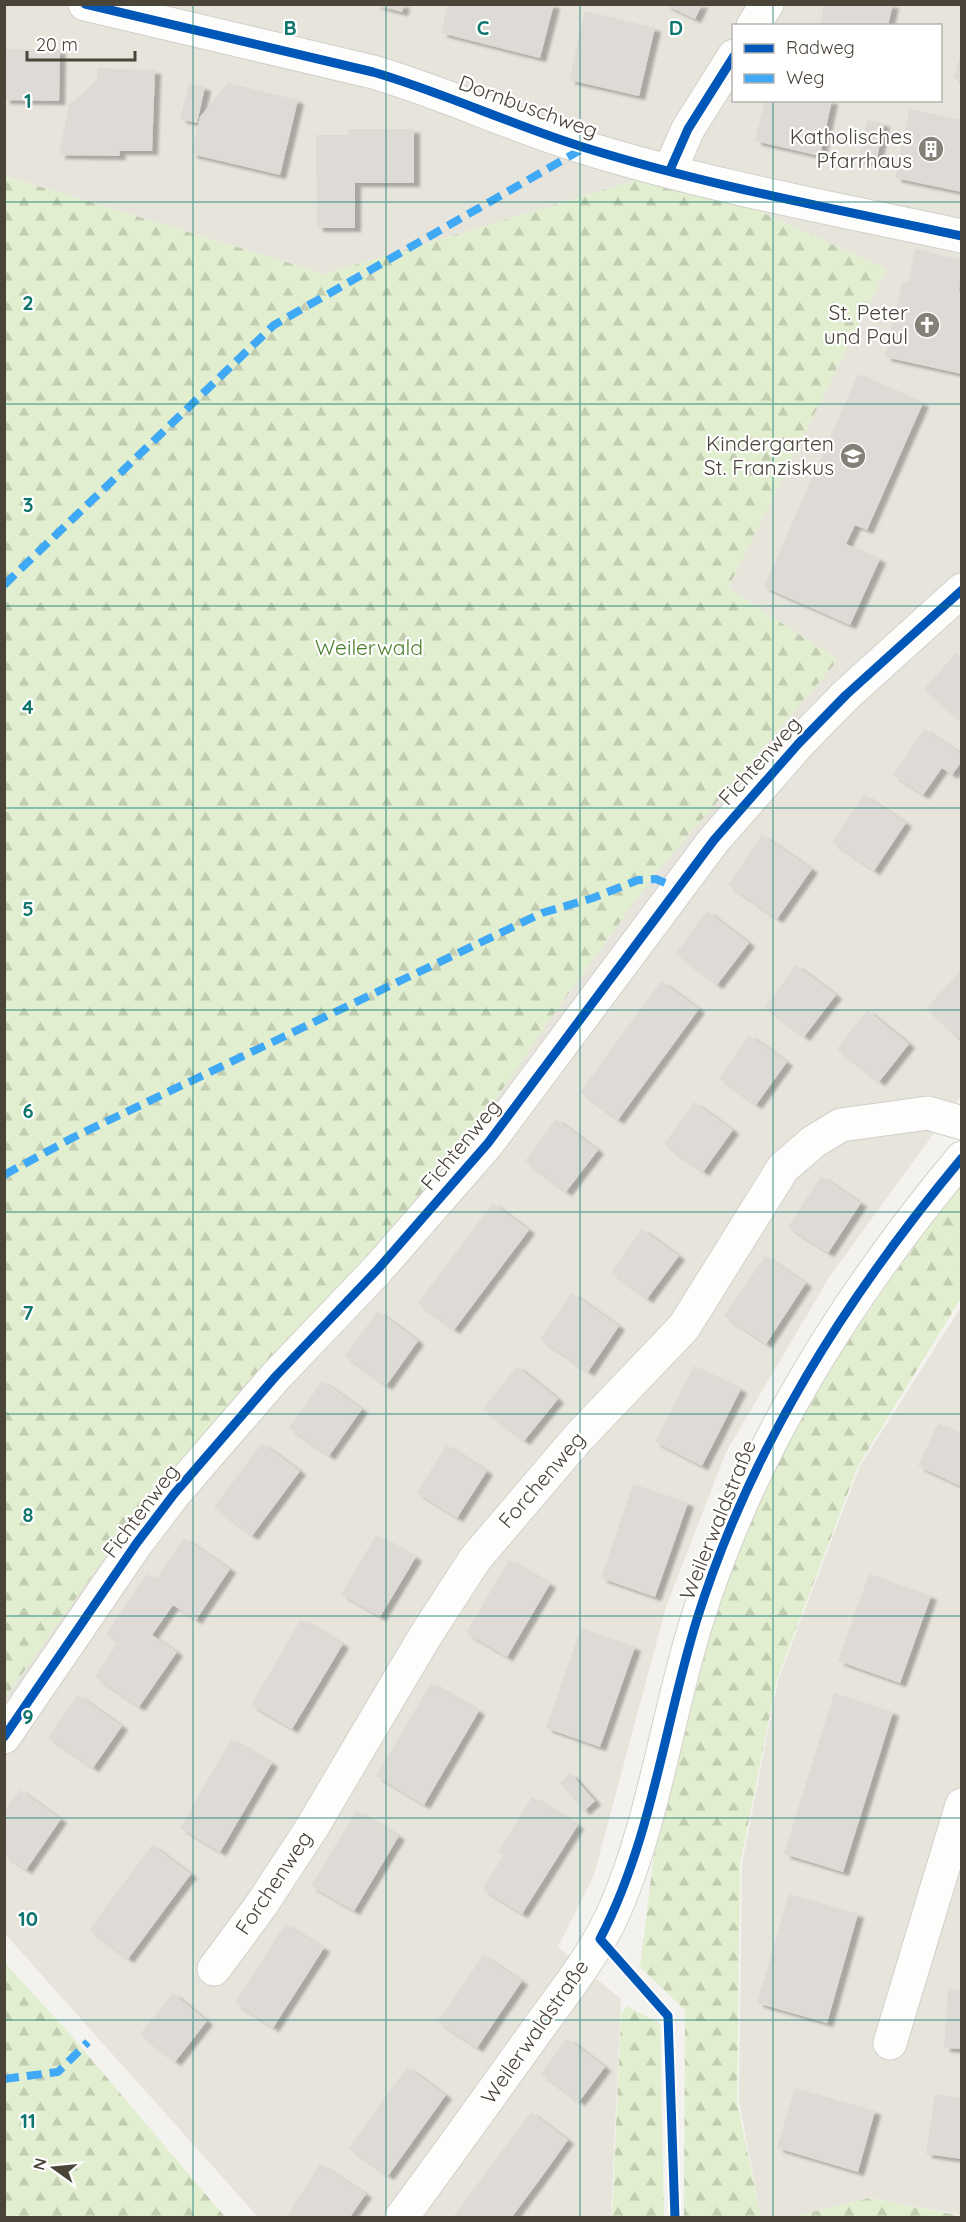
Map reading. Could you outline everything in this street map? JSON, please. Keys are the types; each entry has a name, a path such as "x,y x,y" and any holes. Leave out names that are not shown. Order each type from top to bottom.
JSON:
{"street":[{"name":"Dornbuschweg","path":"85,4 373,72 411,83 537,132 624,159 962,236"},
{"path":"754,24 766,4"},
{"path":"670,170 688,129 732,59"},
{"name":"Fichtenweg","path":"4,1737 136,1544 174,1494 276,1376 378,1269 475,1158 541,1075 714,840 799,743 846,695 962,590"},
{"name":"Forchenweg","path":"214,1969 262,1904 311,1828 424,1638 475,1559 578,1438 684,1327 783,1168 813,1142 841,1125 928,1113 962,1123"},
{"name":"Weilerwaldstraße","path":"401,2217 600,1939 631,1869 698,1616 716,1564 772,1434 836,1326 909,1222 962,1158"},
{"path":"890,2043 962,1805"}],"shaded area":[{"path":"5,5 961,5 961,1096 830,1276 726,1452 666,1607 594,1875 558,1947 621,1999 611,2217 258,2217 5,1934 4,1698 140,1508 265,1364 369,1254 462,1149 550,1019 651,879 838,660 728,588 886,269 670,170 325,274 5,176"},
{"path":"961,1307 961,2215 870,2198 792,2217 761,2218 739,2101 742,1864 778,1680 860,1466"}],"green space":[{"name":"Weilerwald","path":"670,170 886,269 728,588 838,660 651,879 550,1019 462,1149 369,1254 265,1364 140,1508 5,1698 5,176 325,274"},
{"path":"961,1184 961,1298 858,1466 777,1679 740,1865 737,2102 761,2217 684,2217 685,2010 640,1967 654,1855 699,1646 790,1425 936,1214"},
{"path":"5,1963 69,2033 225,2217 5,2217"},
{"path":"627,2006 660,2024 664,2217 612,2217 621,2015"},
{"path":"870,2198 961,2216 961,2217 792,2217"}],"building":[{"path":"372,4 404,4 402,12"},
{"path":"448,4 554,4 540,58 441,33"},
{"path":"663,4 702,4 695,19"},
{"path":"824,4 893,4 888,24 820,24"},
{"path":"585,11 655,28 639,96 569,80"},
{"path":"4,49 60,50 59,101 4,100"},
{"path":"962,51 962,80 954,78"},
{"path":"97,68 155,70 152,151 119,151 120,156 59,155 69,105 97,80"},
{"path":"189,83 205,87 197,123 180,119"},
{"path":"228,83 298,100 280,175 191,154 200,117"},
{"path":"765,102 832,102 820,156 755,141"},
{"name":"Katholisches Pfarrhaus","path":"909,109 962,120 962,192 895,178"},
{"path":"867,120 884,123 876,164 858,160"},
{"path":"348,129 414,129 414,183 355,183 355,228 317,228 316,135 347,135"},
{"name":"St. Peter und Paul","path":"915,249 962,260 959,292 962,293 962,374 885,357 902,282 908,283"},
{"path":"858,374 923,403 867,530 855,525 846,544 880,559 850,625 764,587"},
{"path":"956,653 962,658 962,722 924,689"},
{"path":"924,729 962,754 962,761 952,775 942,768 923,795 893,775"},
{"path":"864,795 906,823 874,871 832,842"},
{"path":"762,835 812,869 777,919 728,885"},
{"path":"707,911 749,943 717,985 676,953"},
{"path":"796,965 836,995 804,1037 765,1007"},
{"path":"960,972 962,1035 958,1039 926,1008"},
{"path":"661,981 699,1009 618,1120 580,1092"},
{"path":"867,1010 909,1044 879,1082 837,1049"},
{"path":"749,1035 787,1062 756,1105 719,1078"},
{"path":"694,1102 733,1130 703,1172 664,1144"},
{"path":"556,1119 598,1150 566,1192 525,1161"},
{"path":"821,1176 861,1203 828,1253 788,1227"},
{"path":"493,1203 529,1230 454,1330 418,1303"},
{"path":"642,1229 679,1256 647,1299 611,1272"},
{"path":"765,1256 806,1283 766,1344 724,1316"},
{"path":"572,1293 619,1326 588,1372 540,1339"},
{"path":"378,1311 418,1341 386,1386 345,1356"},
{"path":"517,1366 558,1399 524,1441 483,1409"},
{"path":"694,1366 741,1389 702,1466 655,1442"},
{"path":"322,1381 362,1409 329,1456 289,1428"},
{"path":"938,1423 962,1435 962,1487 918,1466"},
{"path":"262,1443 300,1471 252,1536 214,1507"},
{"path":"446,1445 487,1471 457,1518 417,1493"},
{"path":"633,1484 688,1503 655,1597 601,1578"},
{"path":"376,1535 416,1557 380,1617 341,1594"},
{"path":"184,1538 230,1569 196,1620 173,1605 152,1635 177,1652 139,1707 95,1677 118,1642 106,1633 147,1574 156,1579"},
{"path":"509,1560 550,1584 507,1657 466,1633"},
{"path":"869,1574 931,1596 900,1683 838,1661"},
{"path":"301,1619 343,1644 292,1729 251,1705"},
{"path":"581,1628 635,1647 600,1747 546,1728"},
{"path":"431,1683 479,1711 424,1805 376,1776"},
{"path":"834,1693 893,1712 843,1872 784,1854"},
{"path":"78,1695 122,1726 93,1768 48,1737"},
{"path":"231,1739 272,1763 220,1852 180,1828"},
{"path":"570,1773 595,1801 584,1811 560,1783"},
{"path":"20,1790 61,1819 26,1870 4,1855 4,1811"},
{"path":"532,1797 578,1825 522,1914 482,1889 504,1855 498,1852"},
{"path":"356,1811 399,1836 354,1911 311,1886"},
{"path":"152,1845 191,1874 128,1959 89,1930"},
{"path":"789,1894 858,1914 827,2023 757,2003"},
{"path":"285,1924 324,1948 273,2028 235,2003"},
{"path":"483,1955 522,1981 477,2048 438,2022"},
{"path":"948,1989 962,1990 962,2049 944,2048"},
{"path":"173,1993 207,2021 175,2062 140,2034"},
{"path":"567,2038 605,2067 579,2102 541,2074"},
{"path":"407,2067 446,2095 388,2176 349,2148"},
{"path":"795,2088 875,2111 858,2172 777,2148"},
{"path":"935,2094 962,2098 962,2159 926,2154"},
{"path":"531,2112 568,2140 512,2217 453,2217"},
{"path":"320,2164 366,2194 350,2217 293,2217 288,2214"}],"marked path":[{"path":"4,585 274,325 584,148"},
{"path":"4,1175 74,1137 542,913 593,898 638,880 656,879 677,888"},
{"path":"4,2079 58,2072 88,2042"}],"cycle path":[{"path":"85,4 373,72 532,130 632,162 773,196 962,236"},
{"path":"670,170 688,129 732,59"},
{"path":"4,1737 136,1544 174,1494 276,1376 378,1269 488,1143 714,840 799,743 846,695 962,590"},
{"path":"675,2218 668,2016 600,1939 618,1901 645,1822 697,1619 719,1555 745,1494 774,1434 842,1319 920,1210 962,1158"}],"place":[{"name":"Katholisches Pfarrhaus","path":"931,149"},
{"name":"St. Peter und Paul","path":"927,325"},
{"name":"Kindergarten St. Franziskus","path":"853,456"}]}
